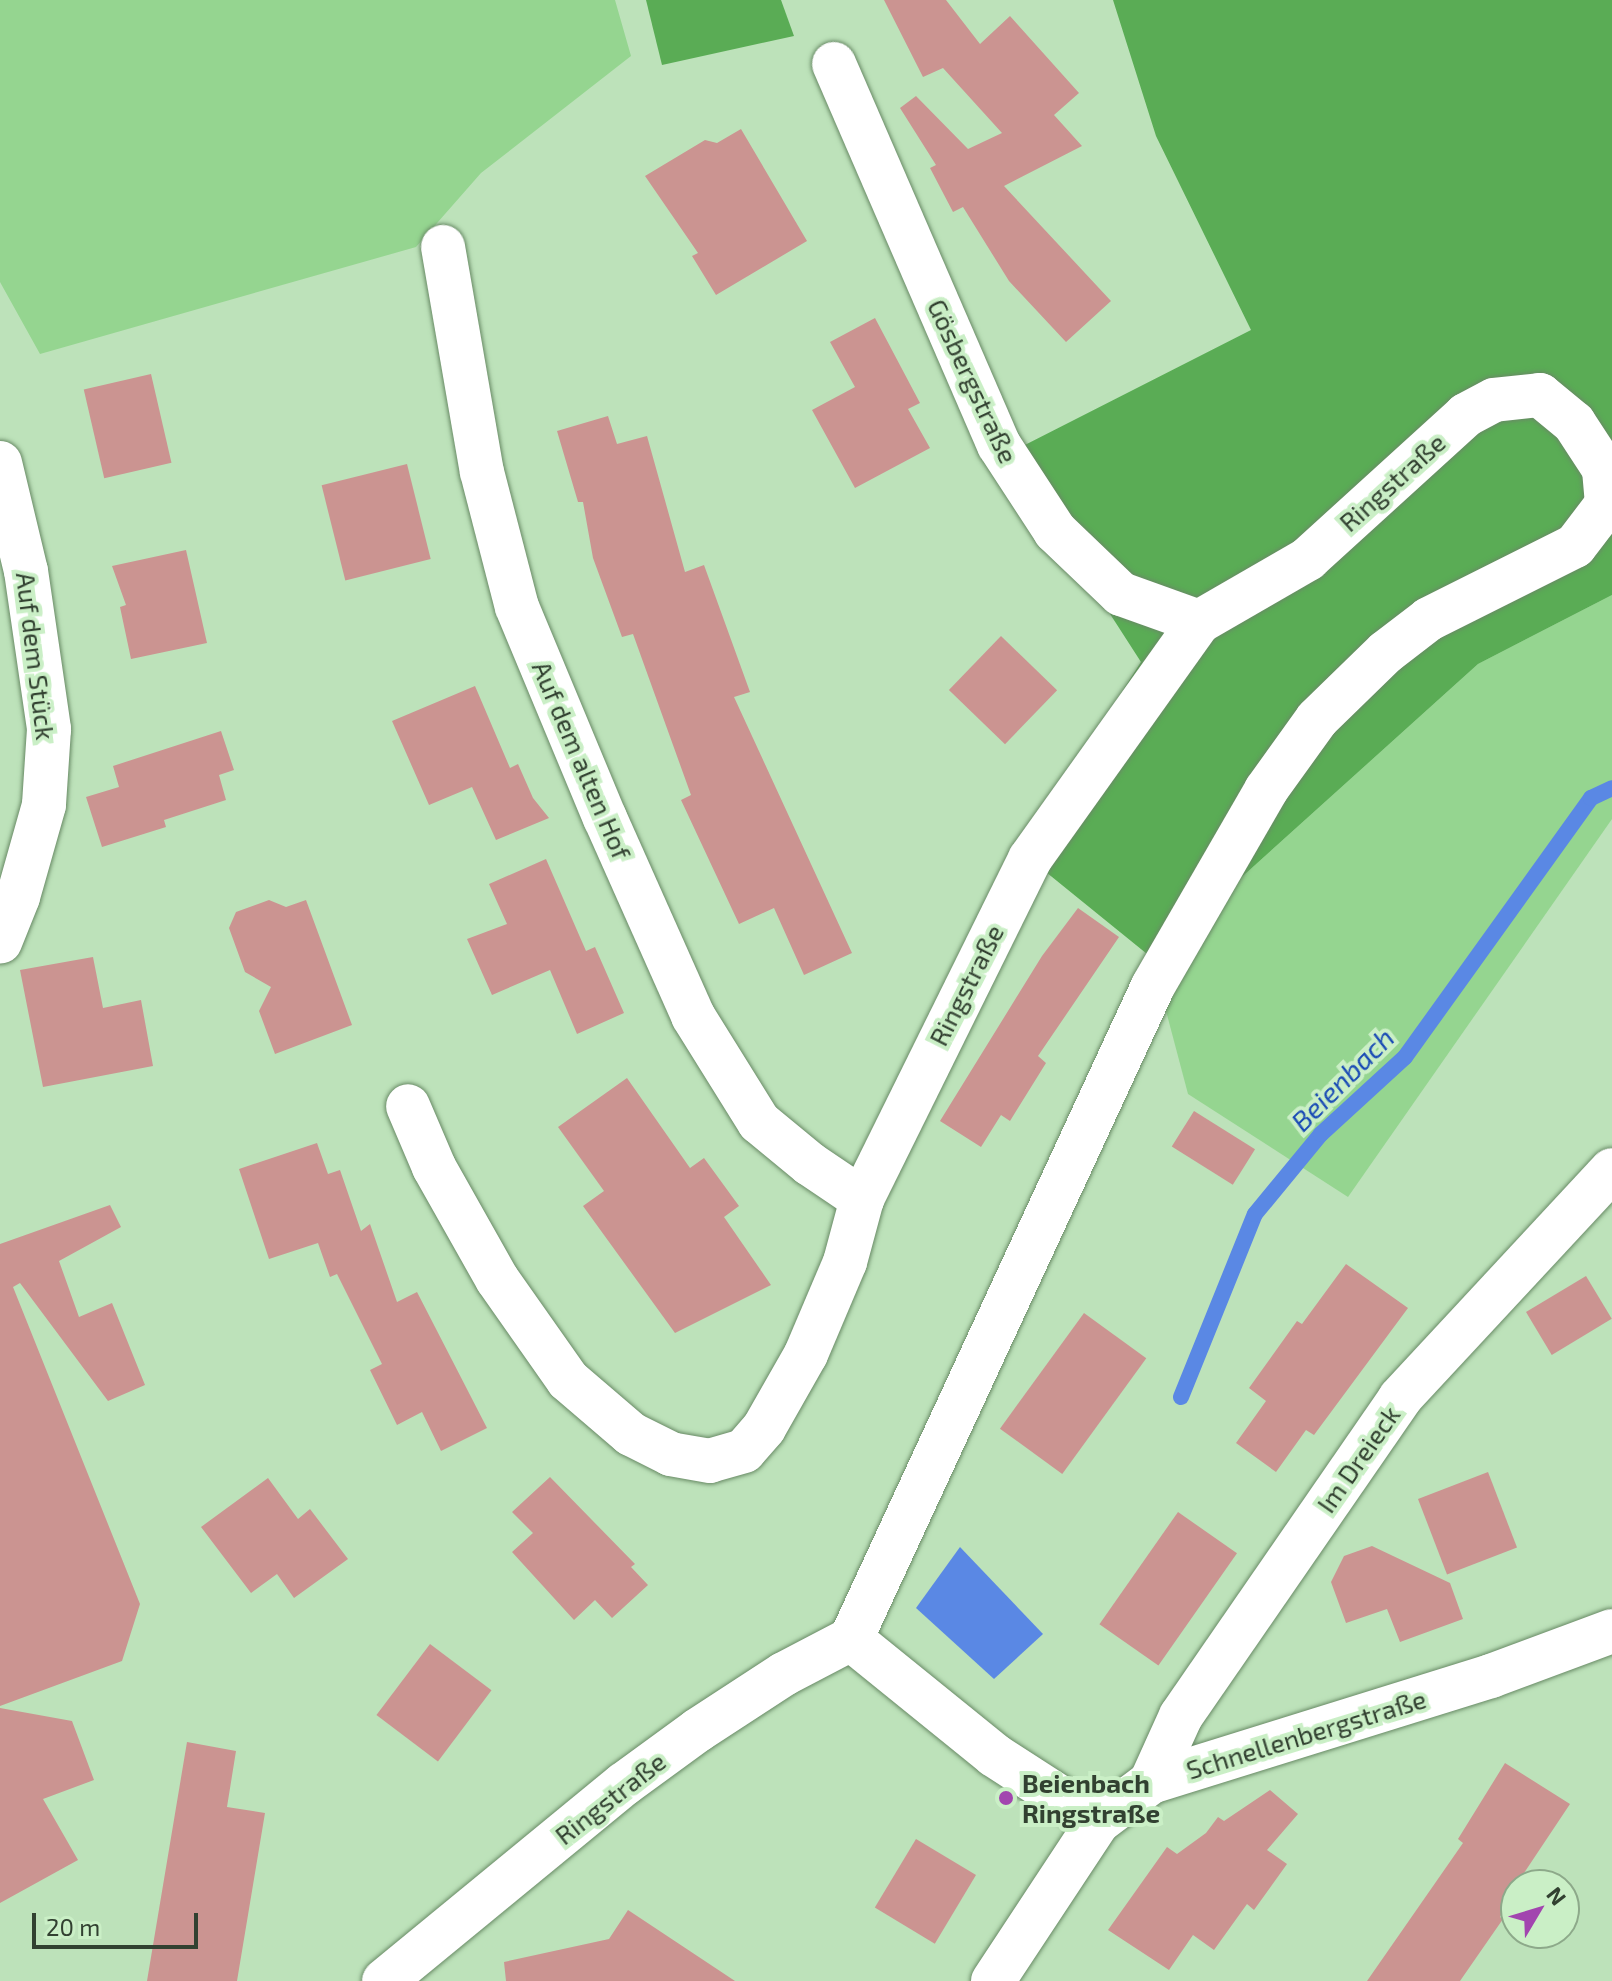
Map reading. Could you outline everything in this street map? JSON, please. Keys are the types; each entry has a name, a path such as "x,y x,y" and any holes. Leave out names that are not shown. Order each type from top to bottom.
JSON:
{"street":[{"name":"Gösbergstraße","path":"834,64 999,445 1055,531 1121,594 1199,622"},
{"name":"Auf dem alten Hof","path":"443,247 482,472 517,607 605,818 693,1016 759,1122 810,1164 862,1199"},
{"name":"Ringstraße","path":"384,1981 624,1784 698,1730 784,1674 851,1639 1153,986 1266,790 1317,719 1386,652 1429,619 1575,546 1607,504 1604,469 1574,423 1540,395 1494,400 1466,415 1308,559 1199,622 1030,859 862,1199 845,1262 806,1354 764,1428 744,1451 710,1461 671,1454 631,1434 568,1380 497,1279 434,1167 408,1106"},
{"name":"Auf dem Stück","path":"0,463 26,571 49,729 44,805 18,897 0,942"},
{"name":"Im Dreieck","path":"1151,1782 1181,1716 1400,1398 1612,1170"},
{"name":"Schnellenbergstraße","path":"993,1981 1098,1822 1151,1782 1491,1676 1612,1631"},
{"path":"851,1639 994,1755 1098,1822"}],"green space":[{"path":"0,0 615,0 631,56 481,173 416,247 40,354 0,282"},
{"path":"646,0 781,0 794,36 662,65"},
{"path":"1113,0 1612,0 1612,595 1478,664 1152,958 1020,851 1141,662 1007,454 1251,330 1156,136"},
{"path":"1612,595 1612,819 1348,1197 1188,1094 1152,958 1478,664"}],"water":[{"path":"960,1547 1043,1634 994,1679 916,1608"}],"building":[{"path":"884,0 946,0 980,44 1010,16 1079,93 1054,115 1082,146 1004,186 1111,301 1066,342 1009,281 963,207 953,212 930,168 936,165 900,108 916,96 968,149 1002,133 943,68 923,77"},
{"path":"741,129 807,241 716,295 692,256 698,253 645,176 705,140 717,143"},
{"path":"875,318 920,403 908,409 930,448 855,488 812,410 855,387 830,342"},
{"path":"151,374 171,463 104,478 84,390"},
{"path":"608,416 617,444 647,436 685,572 704,565 750,692 734,697 852,953 804,975 774,908 739,924 681,800 691,795 633,634 622,637 593,558 583,502 578,502 557,431"},
{"path":"407,464 431,559 345,580 322,485"},
{"path":"186,550 207,643 131,659 120,607 126,605 112,566"},
{"path":"1001,636 1057,690 1005,744 949,690"},
{"path":"475,686 510,768 518,764 533,798 549,818 496,840 472,787 429,805 392,721"},
{"path":"221,731 234,770 219,775 226,800 164,820 166,827 102,847 86,797 119,787 113,766"},
{"path":"546,859 586,951 595,947 624,1013 577,1034 550,970 492,995 467,939 507,924 489,884"},
{"path":"269,900 286,907 306,900 352,1025 275,1054 259,1011 271,987 245,972 229,928 236,912"},
{"path":"1078,908 1119,937 1038,1056 1046,1063 1010,1121 1001,1115 981,1147 940,1121 1042,956"},
{"path":"93,957 103,1008 141,1000 153,1066 43,1087 20,970"},
{"path":"627,1078 690,1168 704,1158 739,1206 724,1217 771,1285 675,1333 583,1206 604,1191 558,1127"},
{"path":"1194,1111 1255,1149 1233,1185 1172,1147"},
{"path":"317,1143 328,1174 340,1170 361,1231 370,1224 397,1302 417,1292 487,1428 441,1451 422,1412 397,1425 370,1370 382,1364 337,1274 330,1277 318,1243 269,1259 239,1169"},
{"path":"110,1205 121,1227 59,1261 79,1317 112,1303 145,1385 108,1401 20,1283 13,1287 140,1604 122,1661 0,1706 0,1244"},
{"path":"1346,1264 1408,1308 1314,1435 1306,1430 1276,1472 1236,1443 1266,1401 1249,1388 1297,1321 1302,1324"},
{"path":"1586,1276 1612,1319 1552,1355 1526,1312"},
{"path":"1084,1313 1146,1358 1062,1474 1000,1429"},
{"path":"1488,1472 1517,1548 1447,1574 1418,1499"},
{"path":"550,1477 635,1564 631,1567 648,1585 612,1618 595,1600 574,1620 512,1552 533,1533 512,1512"},
{"path":"268,1478 298,1519 310,1509 348,1559 294,1598 277,1574 251,1593 201,1527"},
{"path":"1178,1512 1237,1553 1158,1666 1099,1624"},
{"path":"1372,1546 1450,1583 1463,1619 1400,1642 1387,1609 1346,1623 1331,1582 1344,1556"},
{"path":"430,1644 491,1690 438,1761 376,1715"},
{"path":"0,1708 72,1721 94,1780 43,1799 78,1860 0,1903"},
{"path":"187,1742 236,1751 227,1807 265,1813 237,1981 147,1981"},
{"path":"1505,1763 1570,1804 1527,1869 1500,1869 1500,1923 1460,1981 1367,1981 1463,1843 1458,1839"},
{"path":"1270,1790 1298,1814 1267,1850 1287,1864 1254,1910 1247,1904 1214,1950 1193,1935 1169,1970 1108,1930 1167,1847 1177,1854 1206,1833 1218,1817 1224,1821"},
{"path":"916,1839 976,1875 935,1944 875,1908"},
{"path":"628,1910 735,1981 506,1981 504,1962 609,1939"}],"waterway":[{"name":"Beienbach","path":"1181,1397 1255,1214 1321,1134 1405,1057 1591,798 1612,788"}],"place":[{"name":"Beienbach Ringstraße","path":"1006,1798"}]}
